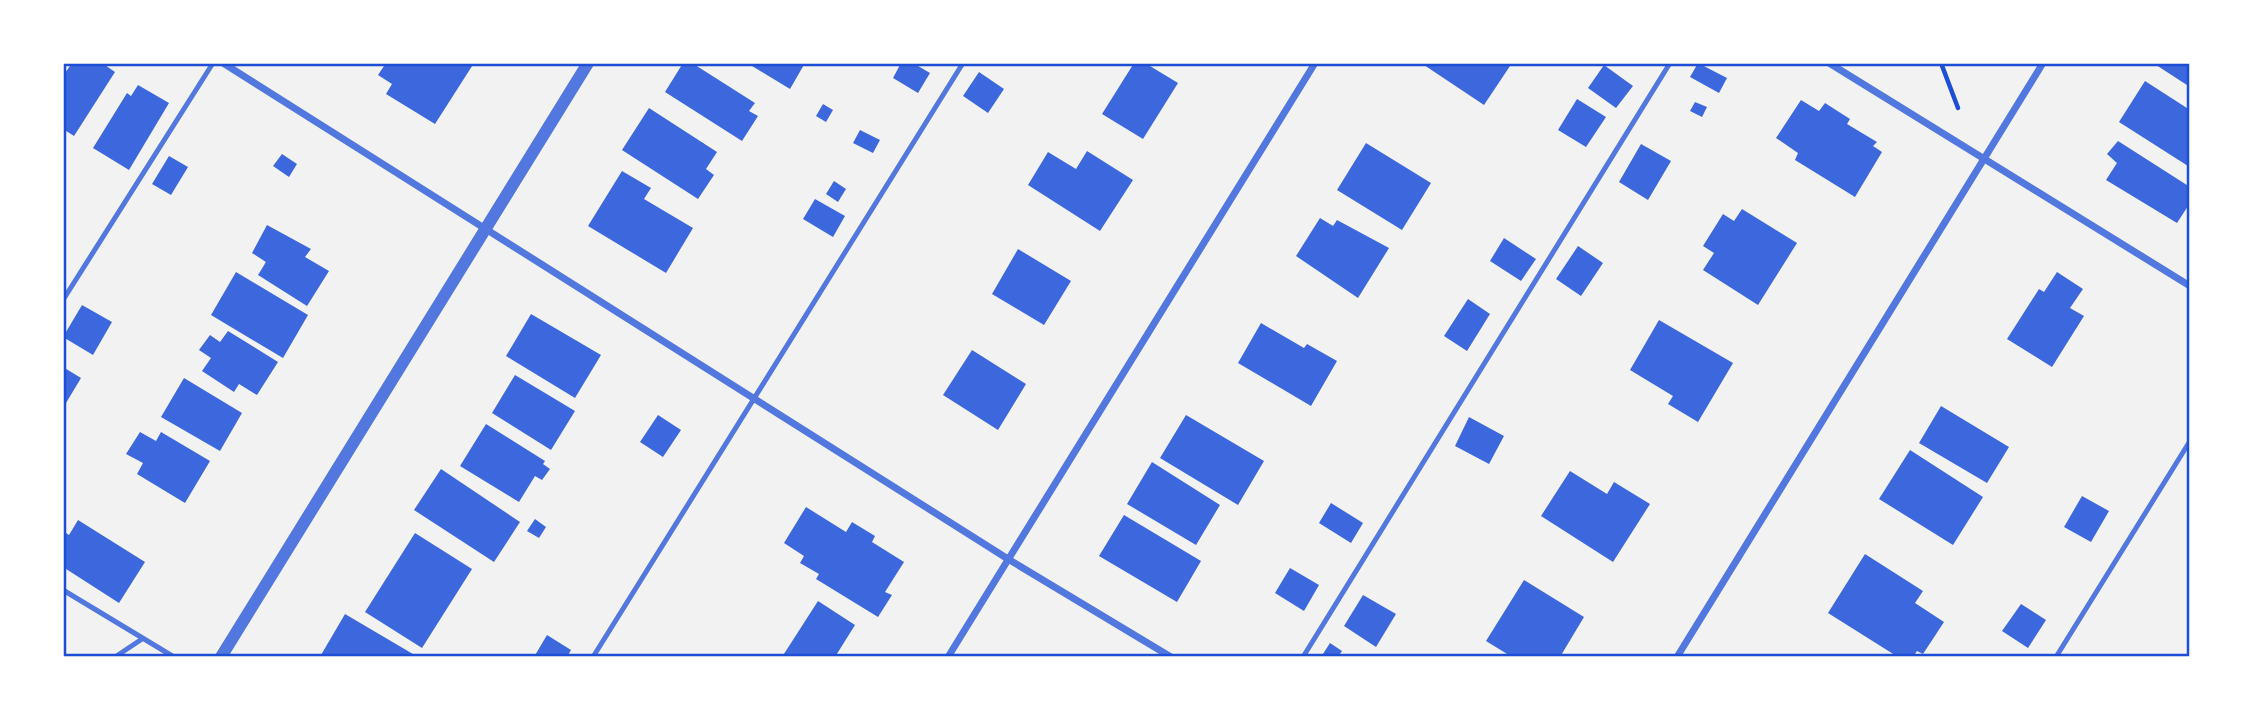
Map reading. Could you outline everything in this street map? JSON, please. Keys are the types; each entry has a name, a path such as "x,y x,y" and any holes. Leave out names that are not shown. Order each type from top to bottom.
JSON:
{"street":[{"path":"223,63 1008,559 1171,657"},
{"path":"221,657 588,63"},
{"path":"948,657 1315,63"},
{"path":"1829,63 2190,286"},
{"path":"1677,657 2043,63"}],"lane":[{"path":"63,300 213,63"},
{"path":"593,657 963,63"},
{"path":"1303,657 1670,63"},
{"path":"2056,657 2190,441"},
{"path":"63,590 174,657"},
{"path":"115,657 142,639"}],"path":[{"path":"1941,63 1958,108"}],"building":[{"path":"72,63 102,63 115,72 74,136 63,129 63,76"},
{"path":"386,63 474,63 435,124 386,94 392,84 378,75"},
{"path":"683,63 692,63 755,103 749,111 758,116 742,141 665,92"},
{"path":"747,63 805,63 790,89"},
{"path":"901,63 913,63 930,73 918,93 893,78"},
{"path":"1134,63 1145,63 1178,83 1143,139 1102,114"},
{"path":"1421,63 1512,63 1484,105"},
{"path":"1698,63 1727,78 1719,93 1690,77"},
{"path":"2153,63 2190,63 2190,87"},
{"path":"1604,65 1633,86 1616,108 1588,88"},
{"path":"979,72 1004,89 988,113 963,96"},
{"path":"2145,81 2190,110 2188,166 2119,122"},
{"path":"138,85 169,103 129,170 93,148 127,93 131,96"},
{"path":"1577,99 1606,117 1586,147 1558,130"},
{"path":"1801,100 1819,111 1825,103 1850,119 1847,124 1877,142 1873,146 1882,152 1855,197 1795,160 1798,153 1776,138"},
{"path":"1695,102 1707,107 1702,117 1690,111"},
{"path":"823,104 833,110 826,122 816,116"},
{"path":"649,108 717,152 706,169 714,175 698,199 622,150"},
{"path":"860,130 880,140 873,153 853,143"},
{"path":"2118,141 2190,187 2190,203 2177,223 2106,180 2117,163 2107,154"},
{"path":"1366,143 1431,183 1402,230 1337,190"},
{"path":"1641,144 1671,161 1648,200 1619,182"},
{"path":"1087,151 1133,180 1100,231 1028,185 1048,152 1076,169"},
{"path":"282,154 297,164 289,177 273,166"},
{"path":"169,156 188,167 171,195 152,184"},
{"path":"622,171 651,188 644,199 693,228 666,273 588,226"},
{"path":"834,181 846,189 838,202 826,194"},
{"path":"815,199 845,216 833,237 803,219"},
{"path":"1742,209 1797,243 1758,305 1703,270 1714,253 1703,246 1723,214 1734,221"},
{"path":"1320,218 1333,226 1337,220 1389,248 1358,298 1296,256"},
{"path":"267,225 311,249 305,257 329,271 307,306 258,275 266,262 252,253"},
{"path":"1504,238 1536,259 1521,281 1490,261"},
{"path":"1578,246 1603,263 1581,296 1556,279"},
{"path":"1018,249 1071,281 1044,325 992,294"},
{"path":"236,272 308,315 283,358 211,315"},
{"path":"2057,272 2083,289 2070,308 2084,316 2052,367 2007,339 2039,289 2044,292"},
{"path":"1468,299 1490,314 1467,351 1444,336"},
{"path":"82,305 112,322 93,355 63,337"},
{"path":"531,314 601,355 575,398 506,356"},
{"path":"1659,320 1733,363 1698,422 1668,404 1673,396 1630,370"},
{"path":"1261,323 1304,348 1307,344 1337,361 1311,406 1238,363"},
{"path":"228,331 278,362 257,395 239,384 234,392 202,371 211,358 199,350 210,335 220,342"},
{"path":"972,350 1026,384 998,430 943,395"},
{"path":"63,367 81,378 63,408"},
{"path":"515,375 575,411 551,450 492,413"},
{"path":"184,378 242,413 220,451 161,417"},
{"path":"1941,406 2009,447 1987,483 1919,443"},
{"path":"658,415 681,430 663,457 640,442"},
{"path":"1186,415 1264,461 1238,505 1160,458"},
{"path":"1469,417 1504,436 1489,464 1455,446"},
{"path":"486,424 545,461 543,464 550,469 542,480 535,476 519,502 460,466"},
{"path":"140,432 156,441 161,432 210,461 185,503 137,474 143,463 126,454"},
{"path":"1910,450 1983,497 1953,545 1879,499"},
{"path":"1152,462 1220,505 1196,545 1127,504"},
{"path":"441,469 520,522 494,562 414,510"},
{"path":"1570,471 1607,494 1614,482 1650,504 1613,562 1541,516"},
{"path":"2082,496 2109,511 2091,542 2064,527"},
{"path":"1331,503 1363,523 1351,543 1319,523"},
{"path":"806,507 846,532 852,522 875,536 872,542 904,562 885,592 892,595 878,617 816,579 819,574 800,563 804,556 784,543"},
{"path":"1124,515 1201,561 1177,602 1099,556"},
{"path":"535,519 546,527 539,538 527,531"},
{"path":"78,520 145,562 119,603 63,567 63,531 69,535"},
{"path":"415,533 472,569 422,648 365,612"},
{"path":"1865,554 1923,591 1915,603 1944,622 1923,654 1917,651 1913,657 1898,657 1828,613"},
{"path":"1290,568 1319,585 1304,611 1275,593"},
{"path":"1524,580 1584,617 1560,657 1512,657 1486,641"},
{"path":"1363,595 1396,614 1376,647 1344,626"},
{"path":"818,601 855,625 835,657 782,657"},
{"path":"2021,604 2046,620 2028,648 2002,631"},
{"path":"345,614 418,657 324,657 321,655"},
{"path":"547,635 571,650 567,657 534,657"},
{"path":"1330,643 1342,651 1338,657 1321,657"}]}
